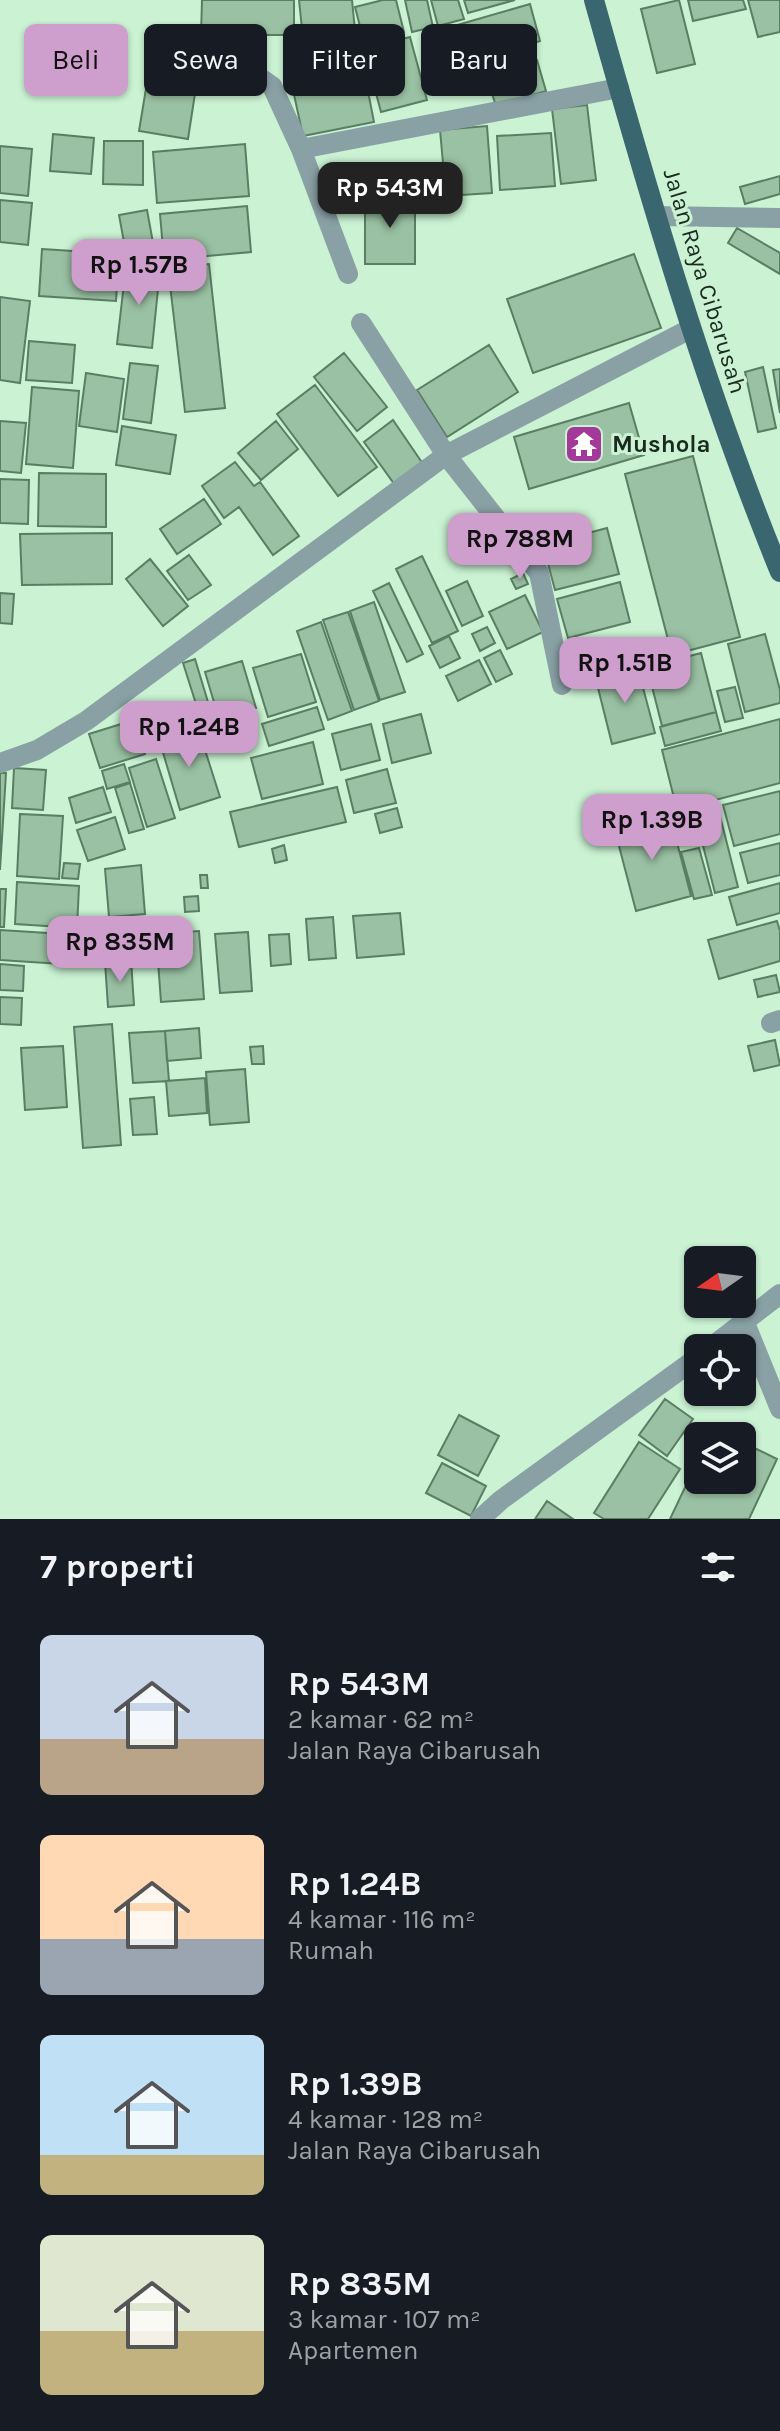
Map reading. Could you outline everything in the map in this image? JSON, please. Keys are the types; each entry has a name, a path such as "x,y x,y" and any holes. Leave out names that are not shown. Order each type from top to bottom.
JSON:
{"main road":[{"name":"Jalan Raya Cibarusah","path":"594,0 690,329 724,428 780,572"}],"street":[{"path":"267,83 272,86 301,149 348,274"},
{"path":"301,149 619,88"},
{"path":"657,216 780,218"},
{"path":"361,323 446,455 539,573 562,685"},
{"path":"0,763 37,750 86,721 446,455 690,329"},
{"path":"730,1334 780,1294"},
{"path":"745,1323 780,1409"},
{"path":"480,1519 501,1500 684,1367"}],"building":[{"path":"202,0 294,0 294,24 283,24 283,35 267,35 267,24 201,24"},
{"path":"299,0 352,0 354,24 301,24"},
{"path":"396,0 402,24 359,24 355,7"},
{"path":"405,0 427,0 432,24 421,24 421,30 412,32"},
{"path":"431,0 458,0 464,19 437,24"},
{"path":"464,0 515,0 468,13"},
{"path":"679,0 695,64 657,73 641,9"},
{"path":"688,0 743,0 746,9 693,21"},
{"path":"748,0 780,0 780,32 758,37"},
{"path":"530,4 535,24 461,24"},
{"path":"410,37 421,78 421,96 426,96 427,100 381,112 377,96 405,96 405,38"},
{"path":"537,60 546,91 537,94"},
{"path":"145,96 195,96 188,139 139,131"},
{"path":"294,96 369,96 374,122 303,136"},
{"path":"493,96 529,96 496,106"},
{"path":"587,105 596,180 561,184 552,109"},
{"path":"487,126 492,193 446,196 440,130"},
{"path":"551,133 555,186 500,190 497,136"},
{"path":"53,134 94,138 91,174 50,171"},
{"path":"104,141 143,141 143,185 103,184"},
{"path":"245,144 249,196 157,203 153,152"},
{"path":"0,146 32,149 28,196 0,193"},
{"path":"780,176 780,194 745,204 740,187"},
{"path":"365,196 415,196 415,264 365,264"},
{"path":"0,200 32,203 28,245 0,242"},
{"path":"247,206 251,252 164,260 160,214"},
{"path":"147,210 156,259 128,264 119,215"},
{"path":"737,228 780,253 780,274 728,243"},
{"path":"42,249 119,254 116,301 39,296"},
{"path":"634,254 661,328 533,373 507,299"},
{"path":"209,264 225,408 185,412 168,268"},
{"path":"126,266 160,270 152,348 117,344"},
{"path":"0,297 30,301 20,383 0,380"},
{"path":"29,341 75,345 72,383 26,380"},
{"path":"489,345 518,392 447,437 417,390"},
{"path":"344,353 387,407 357,431 314,377"},
{"path":"130,363 158,366 151,423 123,419"},
{"path":"763,367 776,428 758,432 745,372"},
{"path":"780,369 780,413 773,370"},
{"path":"86,373 124,379 117,432 79,426"},
{"path":"315,385 377,467 338,496 277,414"},
{"path":"32,387 79,391 73,468 26,464"},
{"path":"629,403 644,455 529,489 514,437"},
{"path":"393,420 423,464 395,485 364,442"},
{"path":"0,421 26,423 21,473 0,471"},
{"path":"276,421 298,449 261,480 238,453"},
{"path":"122,426 176,435 170,474 116,465"},
{"path":"693,456 740,637 672,655 625,474"},
{"path":"235,462 254,486 260,482 299,536 273,555 239,507 224,518 202,486"},
{"path":"39,473 106,474 106,527 38,526"},
{"path":"0,479 29,480 28,524 0,523"},
{"path":"204,499 221,524 177,554 160,529"},
{"path":"607,528 619,574 555,590 543,545"},
{"path":"112,533 112,584 22,585 20,534"},
{"path":"189,555 211,585 188,600 167,571"},
{"path":"422,556 458,631 432,643 396,569"},
{"path":"150,559 188,606 163,626 126,579"},
{"path":"523,573 528,584 516,589 511,579"},
{"path":"467,581 483,616 462,626 446,591"},
{"path":"620,582 630,622 568,638 557,599"},
{"path":"389,583 423,654 407,662 373,591"},
{"path":"0,593 14,594 12,624 0,623"},
{"path":"525,595 543,632 507,649 489,612"},
{"path":"374,602 405,692 380,700 350,611"},
{"path":"348,612 379,701 354,710 323,620"},
{"path":"321,622 352,711 328,720 297,631"},
{"path":"487,627 495,643 480,651 472,634"},
{"path":"765,634 780,690 780,703 745,712 728,644"},
{"path":"449,636 460,658 440,668 429,646"},
{"path":"500,650 512,674 496,682 484,658"},
{"path":"701,653 716,712 662,726 647,667"},
{"path":"301,654 316,702 268,717 253,668"},
{"path":"195,659 214,722 203,726 183,663"},
{"path":"479,660 491,684 458,701 446,676"},
{"path":"242,661 256,708 219,719 205,672"},
{"path":"637,665 655,733 612,744 595,676"},
{"path":"735,687 743,718 725,722 717,691"},
{"path":"317,707 324,729 269,746 262,724"},
{"path":"716,712 721,731 665,746 660,727"},
{"path":"421,714 431,753 392,763 383,724"},
{"path":"780,719 780,783 677,810 662,750"},
{"path":"134,720 145,754 100,768 89,734"},
{"path":"371,724 380,760 341,770 332,734"},
{"path":"198,728 220,797 180,810 159,739"},
{"path":"313,742 323,784 262,799 251,758"},
{"path":"156,759 175,818 147,827 129,768"},
{"path":"124,764 130,782 107,789 102,771"},
{"path":"14,768 46,770 43,810 12,808"},
{"path":"387,769 396,803 354,813 346,780"},
{"path":"0,773 6,773 0,870"},
{"path":"130,783 144,829 129,833 115,788"},
{"path":"103,787 111,812 76,823 69,798"},
{"path":"337,787 346,822 239,847 230,812"},
{"path":"780,791 780,834 734,846 723,805"},
{"path":"397,808 402,827 380,833 375,814"},
{"path":"669,812 691,896 636,911 614,827"},
{"path":"719,812 738,887 715,893 696,818"},
{"path":"20,814 63,816 59,879 17,876"},
{"path":"115,817 125,849 88,861 77,830"},
{"path":"780,843 780,875 748,883 740,853"},
{"path":"284,845 287,860 275,863 272,849"},
{"path":"699,848 712,895 694,899 681,852"},
{"path":"64,863 80,864 78,879 62,878"},
{"path":"141,865 145,914 109,917 105,869"},
{"path":"200,875 207,875 208,888 201,888"},
{"path":"17,882 79,886 77,928 15,924"},
{"path":"780,883 780,913 737,925 729,897"},
{"path":"0,889 6,889 4,927 0,927"},
{"path":"198,896 199,911 185,912 184,897"},
{"path":"400,913 404,954 357,958 353,916"},
{"path":"333,917 336,958 309,960 306,919"},
{"path":"777,921 780,961 719,979 708,940"},
{"path":"138,922 140,947 90,951 88,926"},
{"path":"0,930 63,934 61,964 0,960"},
{"path":"199,931 204,999 161,1002 156,934"},
{"path":"248,932 252,991 220,993 215,934"},
{"path":"289,934 291,964 271,966 269,935"},
{"path":"131,960 134,1005 108,1007 105,962"},
{"path":"0,964 24,966 23,991 0,990"},
{"path":"776,975 780,992 758,997 754,980"},
{"path":"0,997 22,998 21,1025 0,1024"},
{"path":"112,1024 121,1145 83,1148 74,1027"},
{"path":"199,1028 201,1058 167,1061 165,1031"},
{"path":"165,1031 169,1081 133,1083 129,1033"},
{"path":"775,1040 780,1065 754,1071 748,1046"},
{"path":"63,1046 67,1107 25,1110 21,1048"},
{"path":"263,1046 264,1064 252,1064 250,1047"},
{"path":"245,1069 249,1122 210,1125 206,1072"},
{"path":"205,1078 207,1113 169,1116 166,1081"},
{"path":"154,1097 157,1134 133,1135 130,1099"},
{"path":"665,1399 693,1419 684,1422 684,1432 667,1456 639,1435"},
{"path":"459,1415 499,1436 478,1476 438,1455"},
{"path":"639,1442 680,1469 648,1519 604,1519 594,1513"},
{"path":"756,1449 777,1459 749,1519 670,1519 684,1490 684,1494 756,1494"},
{"path":"442,1463 486,1486 471,1516 426,1493"},
{"path":"547,1501 573,1519 535,1519"}],"place":[{"name":"Mushola","path":"584,444"}]}
